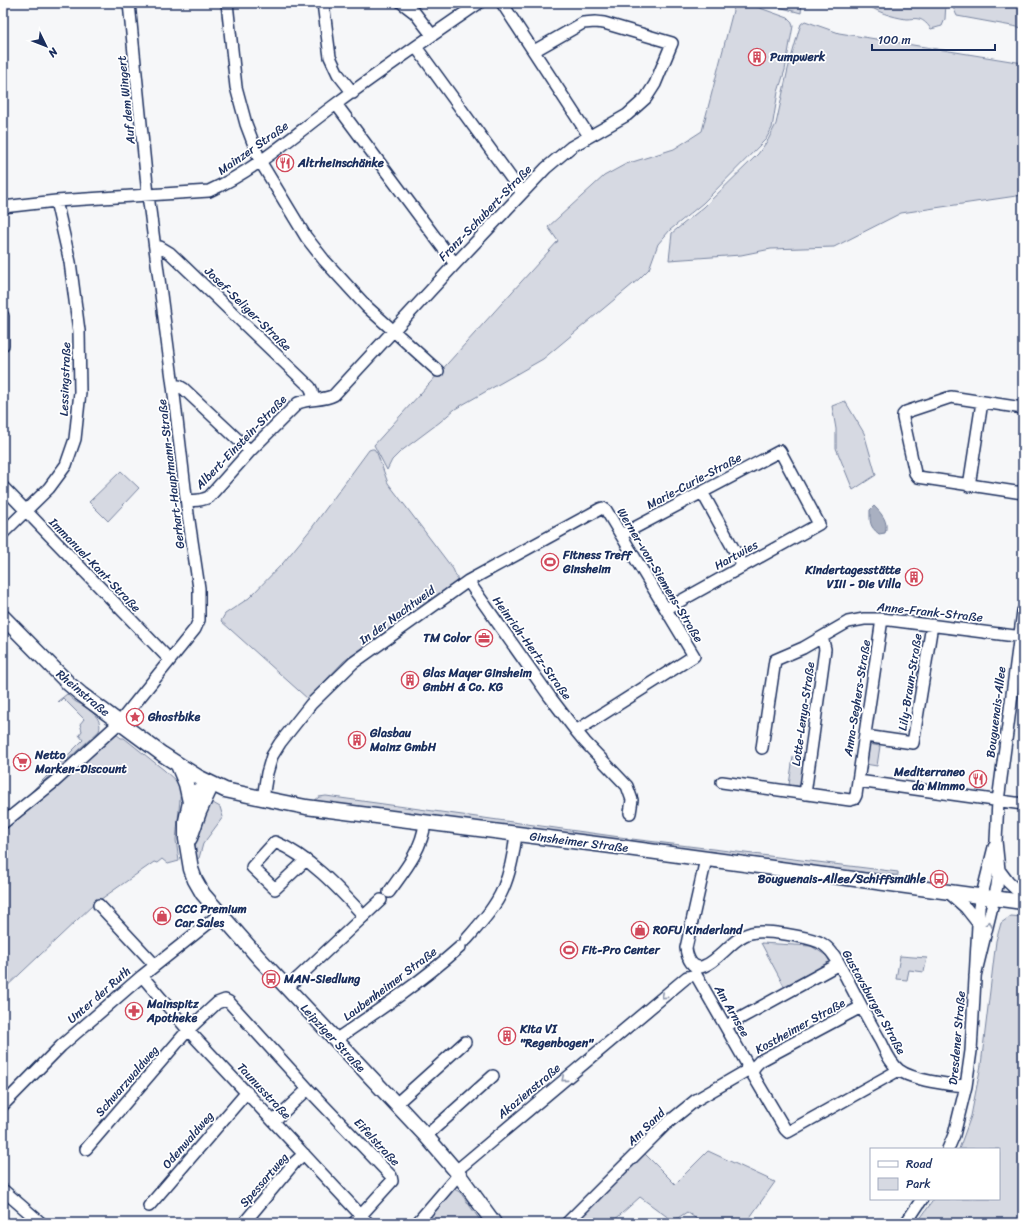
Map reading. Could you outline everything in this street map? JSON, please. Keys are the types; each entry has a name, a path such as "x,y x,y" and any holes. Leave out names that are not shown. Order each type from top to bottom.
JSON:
{"main road":[{"name":"Rheinstraße","path":"3,618 69,684 119,723 178,765 212,784"},
{"path":"178,765 186,784 190,802"},
{"name":"Ginsheimer Straße","path":"212,784 225,790 306,807 1023,902"},
{"path":"190,802 197,792 212,784"},
{"name":"Leipziger Straße","path":"188,846 199,812 212,784"},
{"name":"Leipziger Straße","path":"190,802 187,811 185,831 191,869 202,894 286,988 426,1136 457,1173 494,1223"}],"street":[{"name":"Auf dem Wingert","path":"129,3 148,195"},
{"path":"227,3 236,87 246,124 260,161 306,236 324,260 367,307 438,371"},
{"path":"323,3 330,57 338,74 353,93"},
{"path":"402,3 415,14 432,35"},
{"name":"Mainzer Straße","path":"3,207 56,201 209,191 222,185 260,161 336,104 479,3"},
{"path":"502,3 589,136"},
{"name":"Franz-Schubert-Straße","path":"313,399 326,398 334,395 546,168 571,147 627,115 646,98 655,84 672,44 604,23 595,22 584,23 534,51"},
{"path":"416,47 522,193"},
{"path":"336,104 455,264"},
{"name":"Gerhart-Hauptmann-Straße","path":"3,823 54,782 119,723 195,629 199,620 199,588 188,514 156,248 148,195"},
{"name":"Lessingstraße","path":"3,533 49,488 66,465 76,439 80,392 80,331 70,262 56,201"},
{"name":"Josef-Seliger-Straße","path":"156,248 160,247 170,253 310,387 312,390 313,399"},
{"path":"3,316 3,345"},
{"path":"173,386 179,386 184,389 250,451"},
{"path":"1023,408 951,397 906,412 903,415 915,473 918,477 969,486 1023,493"},
{"name":"Albert-Einstein-Straße","path":"187,500 197,501 204,500 209,497 250,451 298,402 313,399"},
{"path":"969,486 982,402"},
{"name":"Marie-Curie-Straße","path":"621,535 780,451 819,524"},
{"name":"Immanuel-Kant-Straße","path":"3,487 170,660"},
{"path":"702,492 743,566"},
{"name":"Werner-von-Siemens-Straße","path":"576,731 694,656 606,510 603,508"},
{"name":"In der Nachtweid","path":"263,798 266,773 272,756 288,732 311,704 354,663 468,581 603,508"},
{"name":"Hartwies","path":"666,609 819,524"},
{"name":"Heinrich-Hertz-Straße","path":"468,581 550,697 576,731 627,786 632,800 630,813"},
{"name":"Bouguenais-Allee","path":"995,898 999,870 996,841 998,801 1021,637 1023,611"},
{"name":"Anne-Frank-Straße","path":"762,748 774,660 803,648 848,622 864,619 882,619 1021,637"},
{"name":"Anna-Seghers-Straße","path":"722,782 850,800 854,799 856,795 882,619"},
{"name":"Lily-Braun-Straße","path":"865,736 913,743 932,625"},
{"name":"Lotte-Lenya-Straße","path":"805,794 825,649 822,637"},
{"path":"858,781 1023,804"},
{"path":"389,892 412,860 420,842 425,823"},
{"name":"Laubenheimer Straße","path":"336,1040 390,1004 463,944 485,918 503,890 510,867 516,834"},
{"name":"Bouguenais-Allee","path":"981,896 996,841"},
{"path":"306,860 275,889 252,867 275,842 286,846 306,860 335,885 364,916"},
{"path":"696,971 687,956 686,948 706,859"},
{"path":"999,870 1008,882 1023,896"},
{"path":"947,891 966,908 977,922"},
{"name":"Dresdener Straße","path":"948,1148 954,1135 966,1086 971,1051 977,922 981,896"},
{"name":"Dresdener Straße","path":"975,976 995,898"},
{"path":"286,988 381,900"},
{"path":"99,904 155,965"},
{"name":"Unter der Ruth","path":"3,1105 61,1046 155,965 220,914"},
{"name":"Gustavsburger Straße","path":"696,971 706,966 736,940 750,933 759,932 808,938 820,942 828,947 839,964 893,1064 899,1070 911,1076 952,1085 966,1086"},
{"path":"726,1026 839,964"},
{"name":"Am Arnsee","path":"696,971 745,1061"},
{"name":"Akazienstraße","path":"417,1223 457,1173 687,977 696,971"},
{"name":"Taunusstraße","path":"142,976 188,1030 274,1121 361,1220"},
{"name":"Eifelstraße","path":"188,1030 217,1003 225,1000 230,1002 308,1089 392,1176 392,1180 361,1220"},
{"name":"Kostheimer Straße","path":"788,1132 753,1075 752,1070 760,1061 861,1007"},
{"name":"Schwarzwaldweg","path":"86,1149 188,1030"},
{"path":"396,1104 465,1042"},
{"name":"Am Sand","path":"568,1223 665,1125 696,1100 744,1074 747,1068 745,1061"},
{"name":"Gustavsburger Straße","path":"788,1132 899,1070"},
{"path":"426,1136 493,1076"},
{"path":"274,1121 308,1089"},
{"name":"Odenwaldweg","path":"149,1206 247,1092"},
{"name":"Spessartweg","path":"244,1223 295,1162 304,1154"},
{"path":"3,1190 41,1223"},
{"path":"906,1223 921,1200"}],"green space":[{"path":"735,3 746,3 788,18 793,26 785,70 778,92 772,128 766,139 703,203 670,230 658,244 649,269 639,279 543,359 455,409 400,452 392,460 387,470 374,445 558,241 548,227 604,176 626,164 674,149 702,131"},
{"path":"764,3 802,3 801,13"},
{"path":"866,3 946,3 945,19 942,26 931,29 921,20 906,19 890,15 874,9"},
{"path":"951,3 1023,3 1023,28 957,16"},
{"path":"805,21 839,33 1023,63 1023,195 901,213 834,247 771,249 741,255 669,260 672,233 704,207 758,154 768,140 776,124 788,69 799,30 801,24"},
{"path":"845,401 864,433 876,475 853,490 836,448 836,429 832,406"},
{"path":"374,449 377,453 388,483 453,569 457,581 344,661 308,699 221,621 225,614 249,598 283,563 311,529 369,450"},
{"path":"121,471 139,488 108,521 89,502"},
{"path":"67,694 97,717 100,726 99,731 23,800 83,740 79,735 82,731 80,724 84,719 63,698 59,702 58,701"},
{"path":"116,734 121,738 124,738 164,770 177,782 181,789 176,840 179,861 168,864 162,859 157,863 154,862 94,904 3,990 3,830 35,805"},
{"path":"868,744 880,746 877,766 865,764"},
{"path":"793,757 807,758 803,787 789,785"},
{"path":"326,796 627,838 626,844 314,801 319,797"},
{"path":"213,803 220,807 223,817 203,844 199,858 196,860 195,844 197,831 210,804"},
{"path":"632,839 898,872 898,875 832,870 631,844"},
{"path":"1011,916 1023,917 1023,1223 917,1223 933,1200 1000,1200 1000,1148 959,1148 971,1116 981,1065 996,941 1001,923"},
{"path":"761,943 811,946 827,956 830,963 784,986"},
{"path":"900,956 927,958 924,972 909,970 907,980 896,979"},
{"path":"708,1151 775,1182 746,1223 702,1223 687,1212 673,1221 640,1197 611,1223 573,1223 644,1153 675,1184"},
{"path":"454,1189 460,1192 482,1223 425,1223"}],"water":[{"path":"874,506 882,515 885,522 885,533 879,534 872,526 870,521 870,510"}],"place":[{"name":"Pumpwerk","path":"757,57"},
{"name":"Altrheinschänke","path":"285,163"},
{"name":"Fitness Treff Ginsheim","path":"550,562"},
{"name":"Kindertagesstätte VIII - Die Villa","path":"914,577"},
{"name":"TM Color","path":"484,638"},
{"name":"Glas Mayer Ginsheim GmbH & Co. KG","path":"410,680"},
{"name":"Ghostbike","path":"135,717"},
{"name":"Glasbau Mainz GmbH","path":"357,740"},
{"name":"Netto Marken-Discount","path":"22,762"},
{"name":"Mediterraneo da Mimmo","path":"978,779"},
{"name":"Bouguenais-Allee/Schiffsmühle","path":"939,879"},
{"name":"CCC Premium Car Sales","path":"162,916"},
{"name":"ROFU Kinderland","path":"640,930"},
{"name":"Fit-Pro Center","path":"569,950"},
{"name":"MAN-Siedlung","path":"271,979"},
{"name":"Mainspitz Apotheke","path":"134,1011"},
{"name":"Kita VI \"Regenbogen\"","path":"507,1036"}]}
